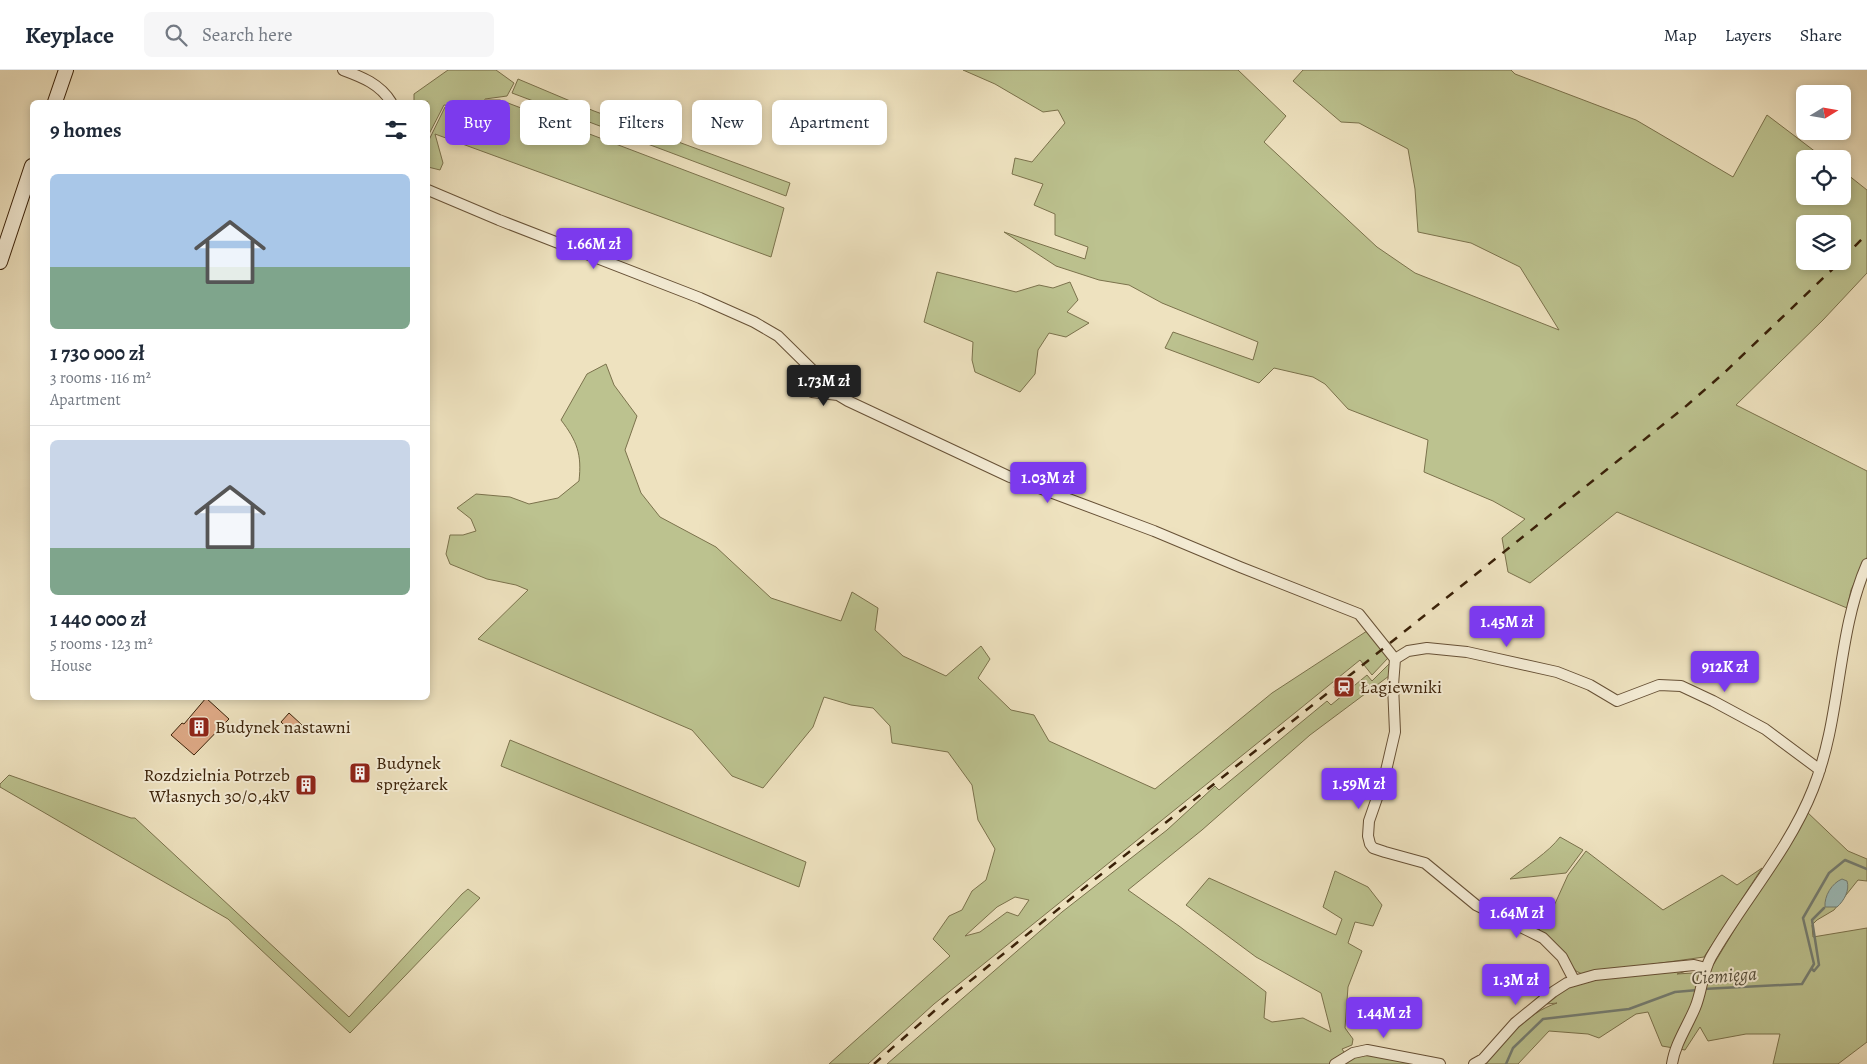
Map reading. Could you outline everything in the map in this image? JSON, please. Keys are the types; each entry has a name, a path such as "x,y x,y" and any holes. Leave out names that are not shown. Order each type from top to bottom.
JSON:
{"street":[{"path":"56,100 66,70"},
{"path":"343,70 362,77 377,86 389,100"},
{"path":"0,262 30,172"},
{"path":"430,191 499,220 693,295 754,322 778,336 838,395 873,414 1010,477 1154,531 1359,614 1395,659 1393,685 1395,732 1385,775 1369,821 1368,836 1370,844 1373,848 1425,863 1476,905 1543,938 1562,957 1574,980"},
{"path":"812,392 838,395"},
{"path":"1672,1064 1675,1050 1696,1006 1706,968 1717,947 1799,818 1820,770 1852,612 1858,586 1867,564"},
{"path":"1395,659 1408,651 1427,648 1467,652 1562,674 1590,685 1617,701 1659,685 1681,686 1760,726 1820,770"},
{"path":"1474,1064 1483,1059 1506,1032 1529,1010 1559,987 1574,980 1595,975 1694,965 1706,968"},
{"path":"1335,1064 1353,1053 1372,1050 1440,1064"}],"green space":[{"path":"448,70 496,70 514,83 507,96 485,100 445,100 445,105 430,132 430,100 414,100 414,94"},
{"path":"963,70 1238,70 1286,116 1264,142 1377,247 1415,273 1559,330 1520,267 1471,243 1418,232 1415,189 1408,149 1359,123 1341,122 1293,81 1303,70 1511,70 1515,74 1636,120 1733,177 1767,115 1796,137 1796,140 1800,140 1813,150 1796,150 1796,205 1851,205 1851,177 1867,190 1867,273 1823,320 1736,405 1867,471 1867,557 1851,590 1847,608 1617,512 1530,583 1508,572 1502,538 1525,519 1493,501 1424,472 1428,440 1348,409 1325,384 1313,377 1274,368 1259,383 1165,348 1173,332 1253,360 1258,342 1162,303 1129,285 1099,280 1056,266 1004,232 1085,259 1088,247 1055,235 1055,214 1034,205 1043,184 1012,174 1015,158 1032,162 1065,123 1058,110 1043,112 995,84"},
{"path":"518,79 568,100 531,100 512,93"},
{"path":"510,104 520,108 520,145 590,145 590,134 600,138 600,145 618,145 784,208 771,257 465,145 510,145"},
{"path":"445,107 445,138 435,134 443,163 440,170 430,168 430,138"},
{"path":"590,109 600,113 600,126 590,122"},
{"path":"682,143 790,183 786,196 650,145 682,145"},
{"path":"937,272 1016,292 1039,285 1053,288 1070,282 1078,300 1067,312 1089,323 1066,337 1049,333 1038,350 1035,374 1020,392 975,372 972,360 973,342 924,322"},
{"path":"606,364 614,385 637,416 625,450 641,493 660,517 716,547 771,598 841,621 852,592 878,608 875,630 903,656 946,676 981,646 990,659 978,678 1011,710 1034,715 1049,741 1155,789 1272,693 1370,629 1393,657 1393,673 1310,735 1202,830 1128,890 1266,992 1264,1018 1272,1022 1303,1018 1331,1032 1321,993 1256,957 1186,905 1209,878 1336,935 1342,919 1323,907 1335,871 1368,887 1382,905 1373,926 1355,922 1348,943 1362,951 1348,987 1345,1028 1353,1039 1352,1045 1342,1049 1348,1058 1361,1052 1428,1064 887,1064 1062,912 1167,830 1215,786 1219,790 1327,701 1331,705 1367,675 1372,681 1391,662 1388,658 1372,675 1360,660 934,1004 868,1064 829,1064 950,956 933,939 949,916 962,910 972,891 986,880 995,849 978,820 972,785 948,752 892,743 890,726 873,708 851,705 824,697 813,727 763,788 732,776 692,730 478,639 528,590 516,585 487,579 450,564 446,554 450,535 463,535 476,531 471,519 457,508 476,494 510,497 529,504 558,498 579,481 580,463 575,441 561,420 587,374","holes":["1015,897 1029,900 1018,916 1007,912 980,932 965,936 997,907"]},
{"path":"510,740 806,862 799,887 501,766"},
{"path":"9,775 135,818 349,1017 462,894 468,889 480,898 350,1033 228,919 0,787 0,784"},
{"path":"1806,811 1848,851 1867,859 1867,881 1858,880 1834,910 1812,925 1813,937 1867,928 1867,1042 1838,1064 1773,1064 1780,1034 1746,1034 1708,1041 1700,1027 1685,1050 1662,1046 1648,1012 1636,1014 1599,1038 1588,1034 1549,1031 1518,1064 1484,1064 1526,1021 1557,1003 1547,1004 1547,1001 1578,981 1696,968 1677,974 1709,972"},
{"path":"1560,837 1583,850 1566,873 1510,879 1543,854"},
{"path":"1586,851 1663,910 1722,875 1737,885 1762,868 1704,957 1582,974 1576,971 1548,936 1539,930 1548,919 1568,875"}],"water":[{"path":"1842,879 1847,881 1848,884 1844,899 1837,907 1825,907 1829,890"}],"building":[{"name":"Budynek nastawni","path":"204,700 208,700 229,719 194,755 171,735 182,723 184,724"},
{"path":"289,713 302,725 294,734 281,722"}],"waterway":[{"name":"Ciemięga","path":"1703,989 1802,984 1814,964 1803,918 1829,873 1845,860 1867,869"},
{"path":"1812,969 1814,971 1819,965 1812,920 1824,908"},
{"name":"Ciemięga","path":"1506,1064 1513,1048 1543,1019 1629,1009 1675,992 1698,990"}],"railway":[{"path":"1851,250 1867,234"},
{"path":"874,1064 948,999 1089,884 1685,407 1724,373 1832,270"}],"place":[{"name":"Łagiewniki","path":"1344,687"},
{"name":"Budynek nastawni","path":"199,727"},
{"name":"Budynek sprężarek","path":"360,773"},
{"name":"Rozdzielnia Potrzeb Własnych 30/0,4kV","path":"306,785"}]}
